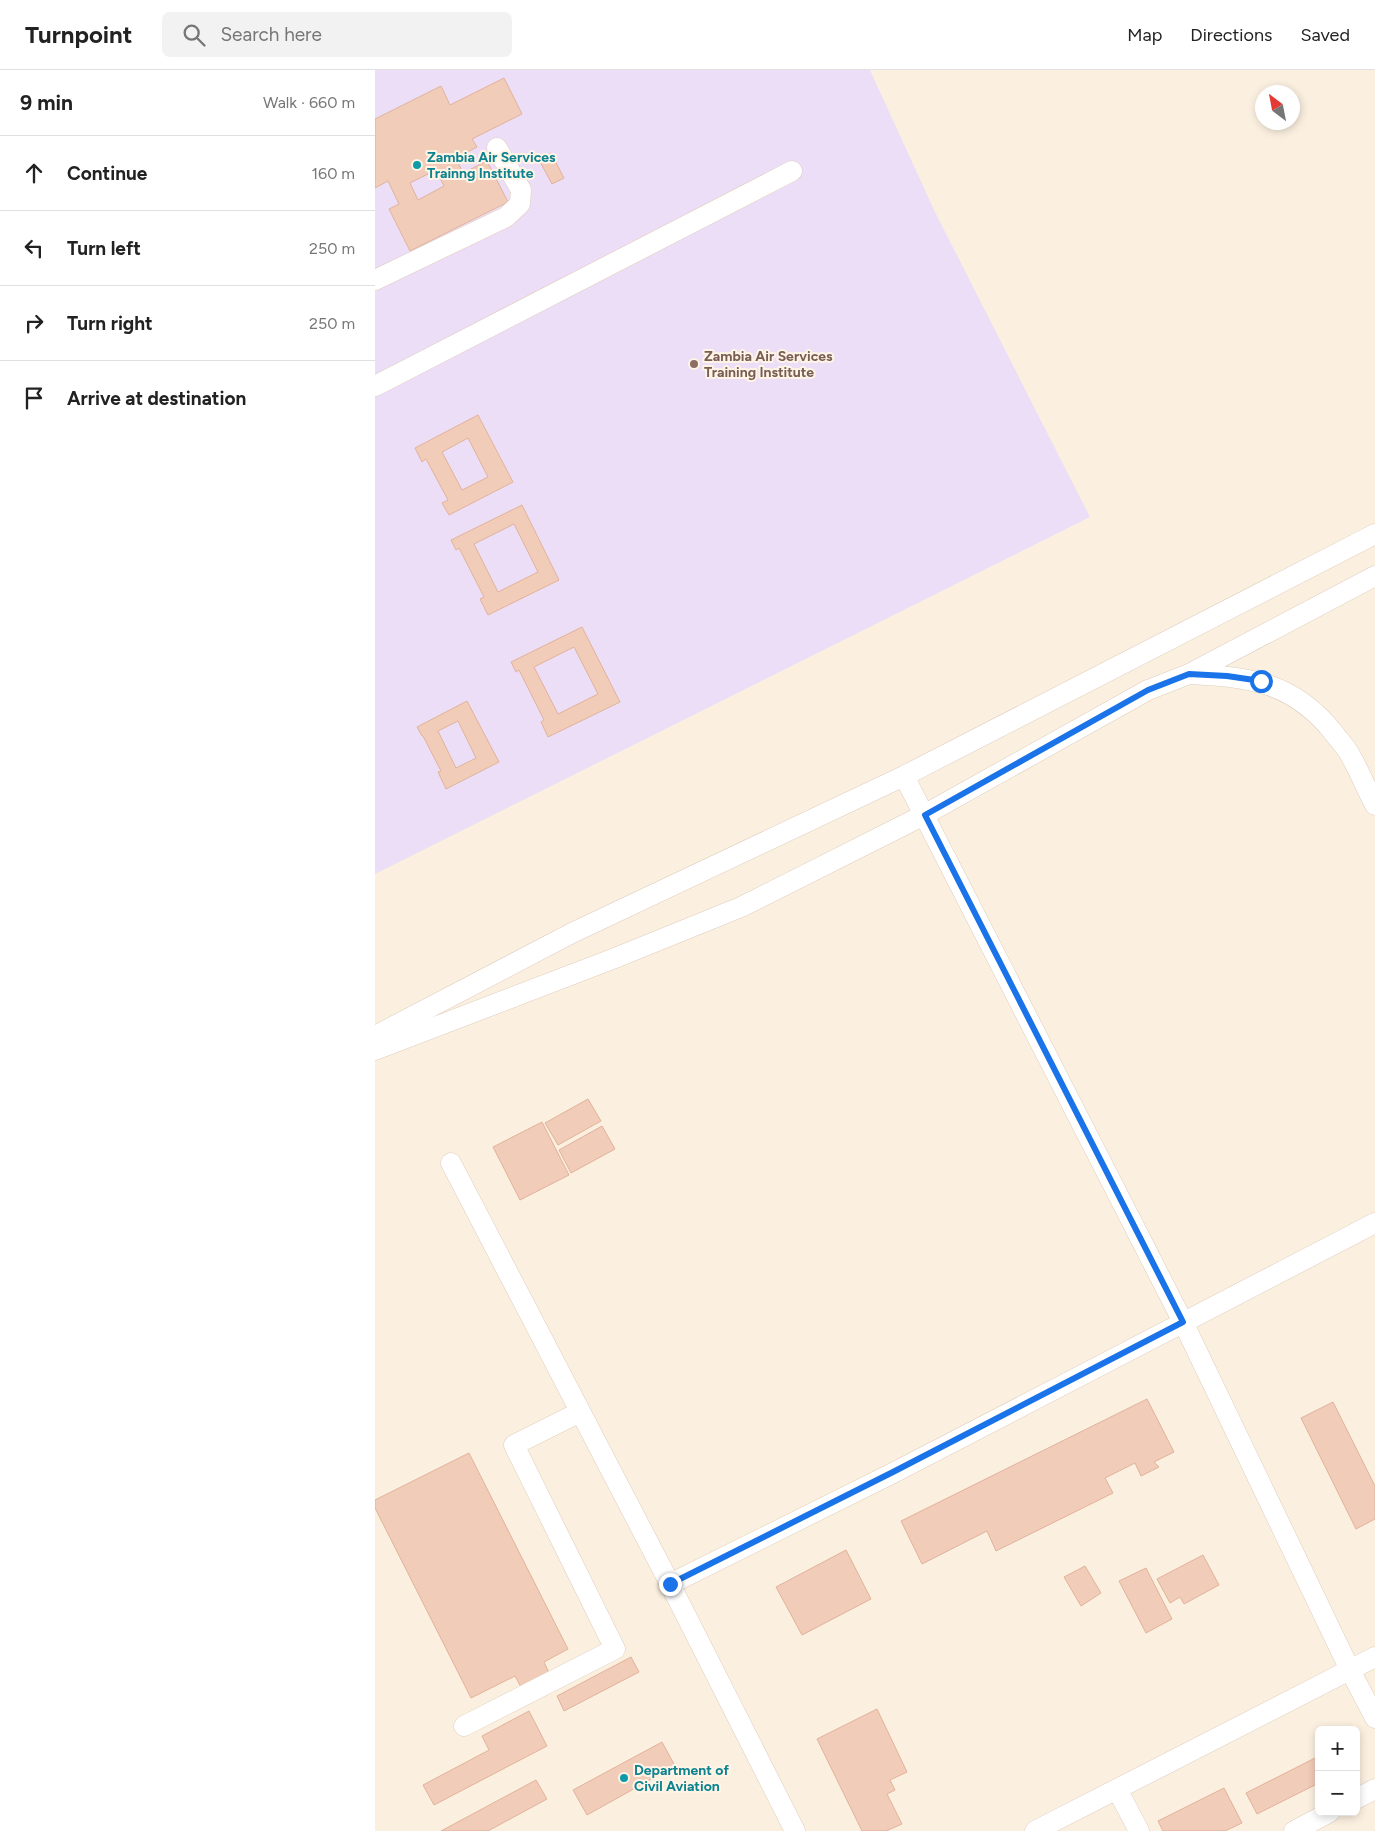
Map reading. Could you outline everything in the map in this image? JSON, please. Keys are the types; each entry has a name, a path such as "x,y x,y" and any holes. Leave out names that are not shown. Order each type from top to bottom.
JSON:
{"lane":[{"path":"375,280 506,217 520,204 521,190 497,148"},
{"path":"375,386 792,171"},
{"path":"375,1036 572,933 904,776 1375,534"},
{"path":"375,1050 615,958 741,907 925,815 1148,690 1189,674 1375,576"},
{"path":"1189,674 1227,676 1261,681 1287,692 1319,715 1348,752 1375,776"},
{"path":"1348,752 1375,805"},
{"path":"904,776 1183,1322 1350,1670 1375,1718"},
{"path":"451,1163 670,1584 795,1831"},
{"path":"670,1584 893,1472 1375,1223"},
{"path":"464,1726 615,1649 514,1445 581,1412"},
{"path":"1035,1831 1375,1657"},
{"path":"1117,1789 1139,1831"},
{"path":"1360,1796 1375,1789"},
{"path":"1294,1831 1322,1816"}],"shaded area":[{"name":"Zambia Air Services Training Institute","path":"375,70 870,70 935,212 1090,517 375,874"}],"building":[{"name":"Zambia Air Services Trainng Institute","path":"504,78 522,114 472,139 477,147 456,158 463,173 487,161 508,202 410,251 389,209 399,204 388,181 375,188 375,119 441,86 450,105","holes":["436,170 444,186 418,200 410,183"]},
{"path":"551,153 564,178 552,184 539,160"},
{"path":"478,415 513,482 449,515 442,503 448,500 426,459 422,462 415,448","holes":["468,438 488,477 462,490 442,452"]},
{"path":"522,505 559,580 488,615 480,599 484,597 459,548 456,550 451,540","holes":["514,524 538,572 498,592 474,544"]},
{"path":"582,627 620,702 548,737 541,722 544,720 519,670 516,672 511,662","holes":["574,647 598,694 558,714 534,667"]},
{"path":"467,701 499,762 446,789 438,772 441,771 417,727","holes":["458,721 476,758 456,768 438,731"]},
{"path":"588,1099 601,1121 558,1145 545,1123"},
{"path":"542,1122 569,1175 520,1200 493,1147"},
{"path":"602,1126 615,1149 571,1173 559,1150"},
{"path":"1147,1399 1174,1452 1154,1462 1159,1467 1141,1476 1135,1463 1105,1478 1113,1493 996,1551 987,1531 922,1564 901,1521"},
{"path":"1333,1402 1375,1486 1375,1519 1356,1529 1301,1418"},
{"path":"469,1453 568,1649 544,1662 549,1673 521,1687 515,1676 471,1698 375,1508 375,1500"},
{"path":"846,1550 871,1599 802,1635 776,1587"},
{"path":"1203,1555 1219,1585 1184,1604 1180,1597 1170,1603 1157,1579"},
{"path":"1085,1566 1101,1593 1081,1606 1064,1577"},
{"path":"1146,1568 1172,1619 1146,1633 1119,1581"},
{"path":"631,1657 639,1672 564,1711 557,1696"},
{"path":"877,1709 907,1772 890,1780 895,1790 887,1794 902,1824 886,1831 862,1831 817,1739"},
{"path":"529,1711 547,1746 434,1805 423,1785 489,1750 482,1736"},
{"name":"Department of Civil Aviation","path":"662,1742 675,1766 587,1815 573,1790"},
{"path":"1315,1758 1315,1785 1257,1814 1246,1793"},
{"path":"536,1780 547,1799 488,1831 441,1831"},
{"path":"1224,1788 1242,1823 1225,1831 1163,1831 1158,1821"}],"place":[{"name":"Zambia Air Services Trainng Institute","path":"417,165"},
{"name":"Zambia Air Services Training Institute","path":"694,364"},
{"name":"Department of Civil Aviation","path":"624,1778"}],"route":[{"path":"670,1584 893,1472 1183,1322 925,815 1148,690 1189,674 1227,676 1261,681"}]}
